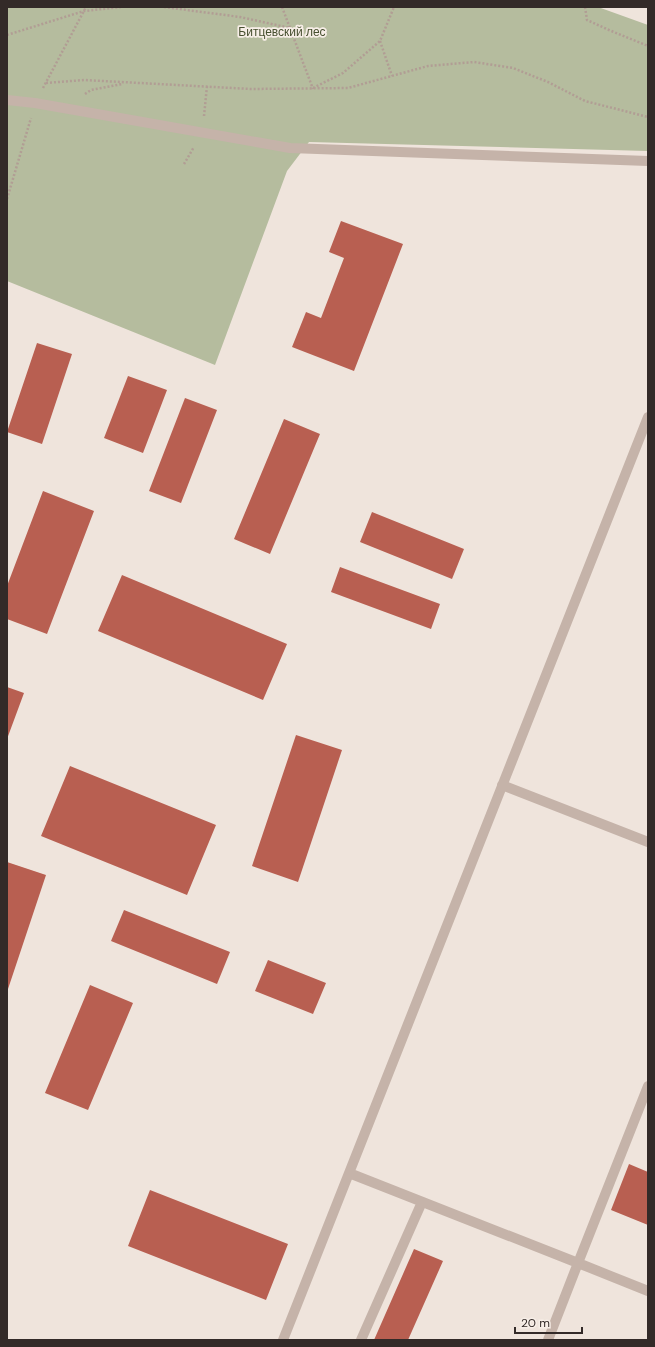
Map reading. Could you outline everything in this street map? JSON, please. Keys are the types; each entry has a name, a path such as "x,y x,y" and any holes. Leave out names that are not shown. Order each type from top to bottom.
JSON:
{"street":[{"path":"7,100 35,103 290,148 648,161"},
{"path":"283,1340 648,417"},
{"path":"502,785 648,842"},
{"path":"548,1340 648,1086"},
{"path":"349,1173 648,1290"},
{"path":"361,1340 422,1202"}],"path":[{"path":"7,199 35,103 86,7"},
{"path":"7,35 84,11 121,7"},
{"path":"164,7 240,17 290,28"},
{"path":"282,7 312,89"},
{"path":"312,89 343,73 380,41 394,7"},
{"path":"585,7 587,20 648,46"},
{"path":"380,41 392,76"},
{"path":"46,83 84,80 251,90 348,88 428,66 474,62 513,68 548,82 585,101 648,117"},
{"path":"66,109 91,90 128,83"}],"green space":[{"name":"Битцевский лес","path":"7,7 598,7 648,25 648,151 309,142 287,171 215,365 7,281"}],"building":[{"path":"341,221 403,244 354,371 292,347 306,312 321,318 344,258 329,252"},
{"path":"37,343 72,354 42,444 7,432"},
{"path":"128,376 167,390 143,453 104,438"},
{"path":"185,398 217,410 181,503 149,491"},
{"path":"284,419 320,434 270,554 234,539"},
{"path":"43,491 94,511 47,634 7,619 7,586"},
{"path":"372,512 464,549 452,579 360,542"},
{"path":"340,567 440,604 431,629 331,592"},
{"path":"122,575 287,644 263,700 98,631"},
{"path":"7,687 24,693 7,739"},
{"path":"296,735 342,750 298,882 252,866"},
{"path":"70,766 216,825 187,895 41,836"},
{"path":"7,862 46,875 7,992"},
{"path":"124,910 230,952 217,984 111,941"},
{"path":"268,960 326,983 313,1014 255,991"},
{"path":"90,985 133,1003 88,1110 45,1093"},
{"path":"629,1164 648,1172 648,1225 611,1210"},
{"path":"150,1190 288,1244 266,1300 128,1246"},
{"path":"414,1249 443,1261 408,1340 374,1340"}]}
